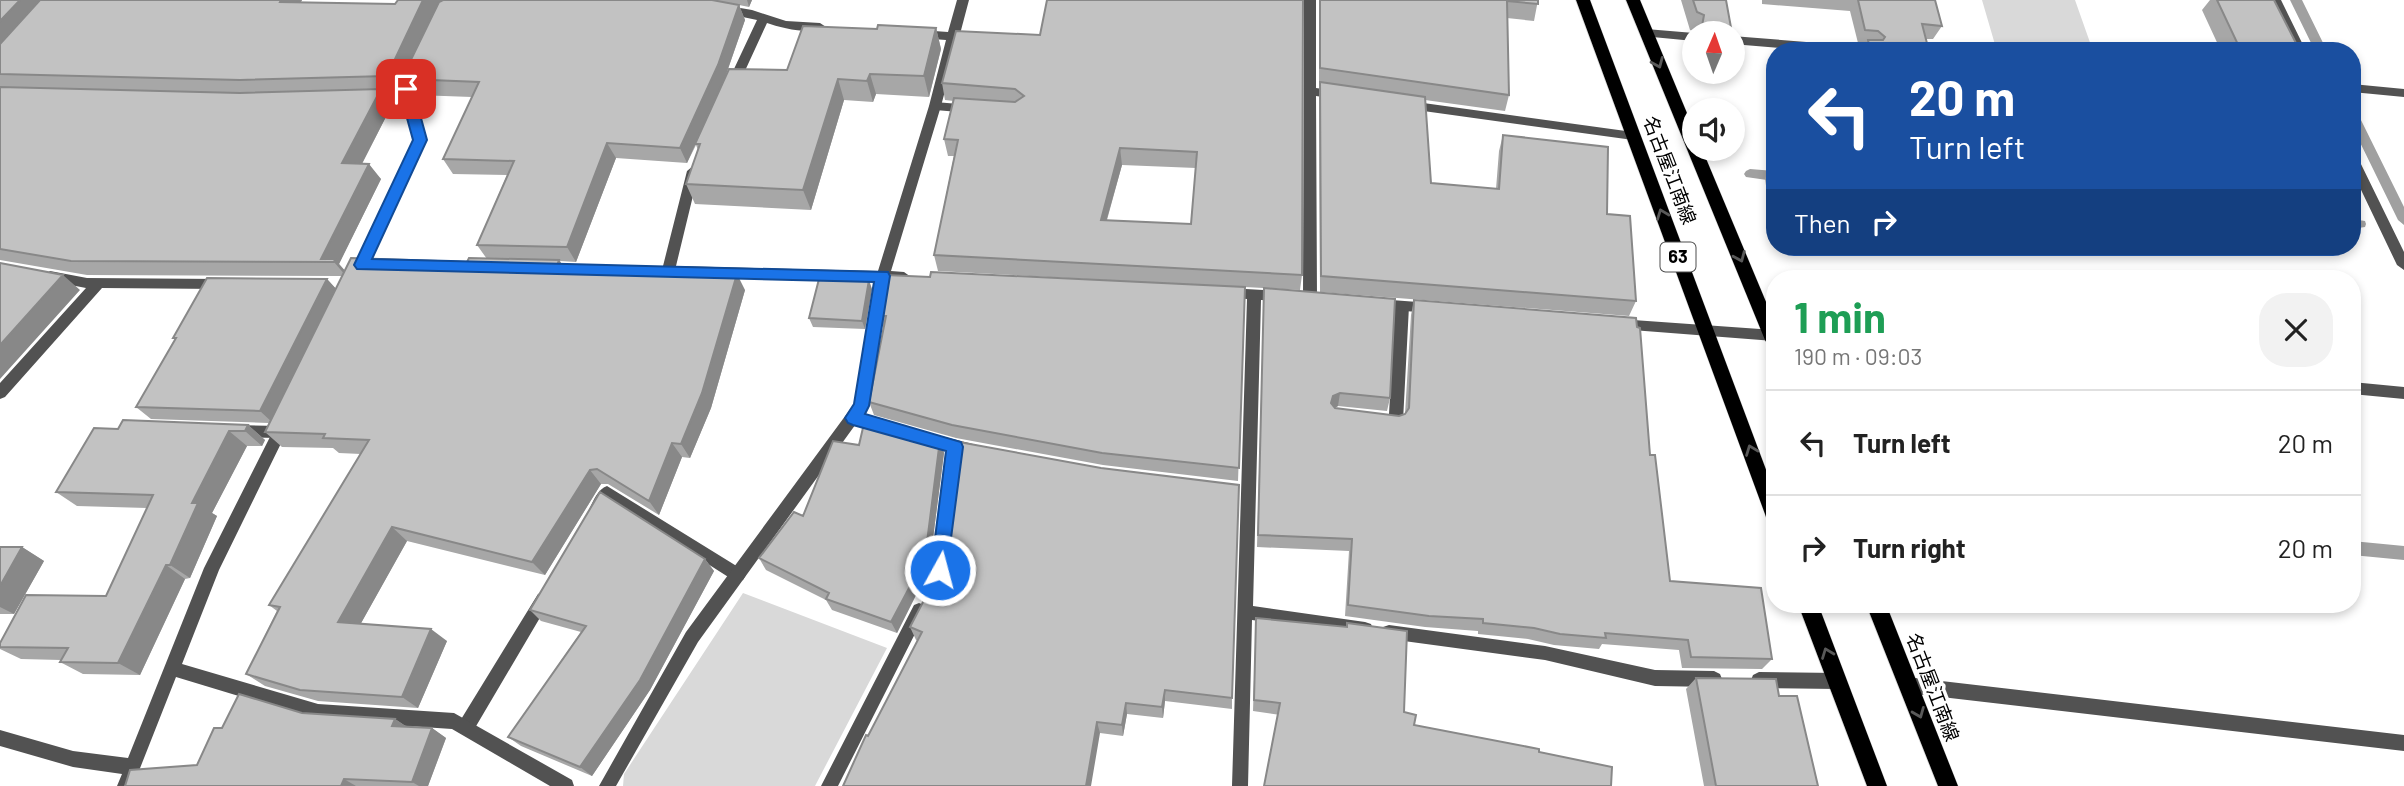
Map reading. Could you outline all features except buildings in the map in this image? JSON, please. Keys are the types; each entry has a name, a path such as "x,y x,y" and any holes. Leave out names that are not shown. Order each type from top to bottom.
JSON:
{"main road":[{"name":"名古屋江南線","path":"1583,0 1766,492"},
{"name":"名古屋江南線","path":"1633,0 1682,120"},
{"name":"名古屋江南線","path":"1699,161 1766,319"},
{"path":"1811,613 1877,786"},
{"name":"名古屋江南線","path":"1879,613 1948,786"}],"street":[{"path":"607,786 692,638 860,420 883,276 935,106 963,0"},
{"path":"1213,292 1317,299 1310,0"},
{"path":"2275,0 2296,42"},
{"path":"716,8 786,25 837,28"},
{"path":"725,99 764,18"},
{"path":"902,32 953,36"},
{"path":"1646,33 1682,36"},
{"path":"1745,41 1766,43"},
{"path":"352,285 368,265 420,140 406,89 424,52"},
{"path":"2361,89 2404,93"},
{"path":"1311,92 1351,97"},
{"path":"356,100 408,98"},
{"path":"1391,103 1633,136"},
{"path":"935,106 990,110"},
{"path":"668,272 691,177 699,156"},
{"path":"2361,177 2404,265"},
{"path":"644,271 924,278"},
{"path":"37,274 99,283 232,284"},
{"path":"0,393 99,283"},
{"path":"1240,786 1245,612 1242,490 1254,294"},
{"path":"1363,303 1443,309"},
{"path":"1373,418 1396,421 1402,306"},
{"path":"1609,323 1766,337"},
{"path":"2361,389 2404,393"},
{"path":"125,786 212,568 292,407"},
{"path":"227,430 279,432"},
{"path":"904,432 955,447 996,454"},
{"path":"829,786 940,570 955,447"},
{"path":"586,527 607,492 738,575"},
{"path":"466,727 550,586"},
{"path":"1245,612 1545,653 1655,678 1837,681"},
{"path":"171,668 318,712 454,721 566,786"},
{"path":"1907,685 2404,743"},
{"path":"0,738 73,759 132,767"}],"shaded area":[{"path":"1982,0 2075,0 2090,42 1994,42"},
{"path":"743,593 887,648 815,786 623,786 624,774"}],"waterway":[{"path":"2296,0 2317,42"},
{"path":"2361,132 2404,220"},
{"path":"1750,174 1766,175"},
{"path":"2361,549 2404,553"}],"route":[{"path":"406,89 420,140 362,265 883,276 861,406 853,418 955,447 940,570"}]}
